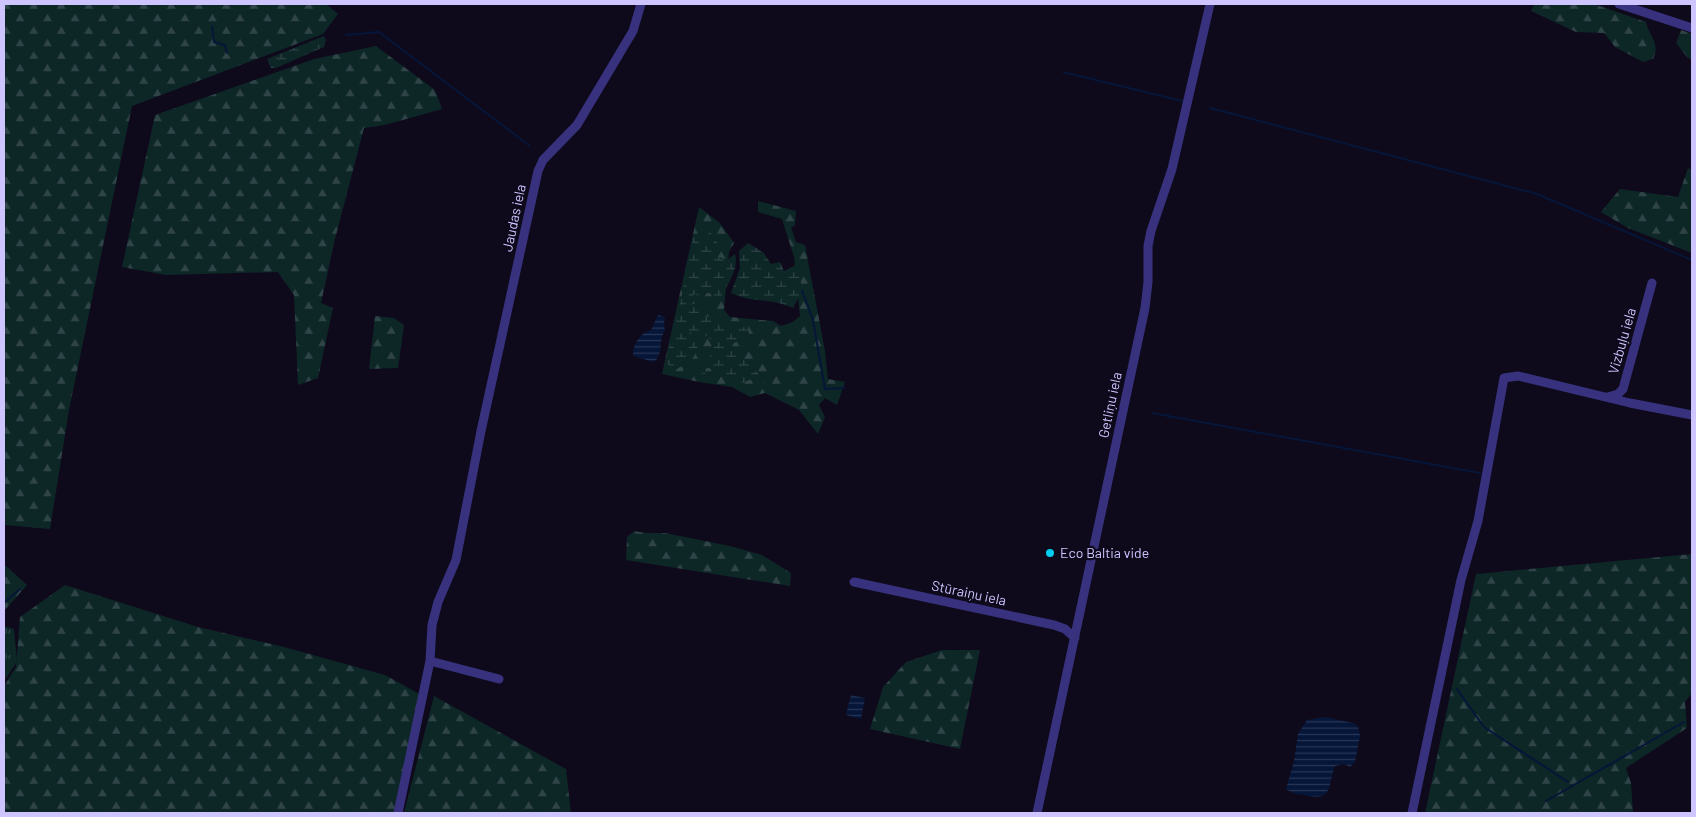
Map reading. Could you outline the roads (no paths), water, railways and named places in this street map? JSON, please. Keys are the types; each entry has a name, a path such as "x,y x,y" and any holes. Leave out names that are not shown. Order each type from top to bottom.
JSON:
{"street":[{"name":"Jaudas iela","path":"398,813 430,661 432,625 438,602 456,560 480,431 538,171 543,160 577,125 633,31 641,4"},
{"name":"Getliņu iela","path":"1037,813 1148,293 1148,246 1151,230 1172,169 1210,4"},
{"path":"1620,4 1692,28"},
{"name":"Vizbuļu iela","path":"1608,398 1618,394 1623,389 1652,283"},
{"path":"1412,813 1462,580 1478,521 1504,378 1518,376 1608,398 1692,415"},
{"name":"Stūraiņu iela","path":"854,582 1054,625 1065,629 1075,638"},
{"path":"430,661 498,679"}],"water":[{"path":"658,315 665,317 665,331 657,359 654,362 633,356 634,347 638,340 643,334 651,330"},
{"path":"851,695 865,698 861,719 846,715"},
{"path":"1325,717 1353,723 1358,726 1360,736 1355,762 1350,767 1344,764 1335,766 1330,786 1325,794 1314,797 1297,794 1286,789 1294,761 1298,734 1307,720"}],"waterway":[{"path":"212,26 214,42 225,45 227,53"},
{"path":"346,35 379,32 530,146"},
{"path":"1063,72 1182,101"},
{"path":"1210,108 1537,194 1692,260"},
{"path":"802,291 813,320 825,389 844,388"},
{"path":"1152,413 1480,473"},
{"path":"4,603 20,589"},
{"path":"1457,689 1484,727 1568,782"},
{"path":"1546,801 1684,722"}],"place":[{"name":"Eco Baltia vide","path":"1050,553"}]}
